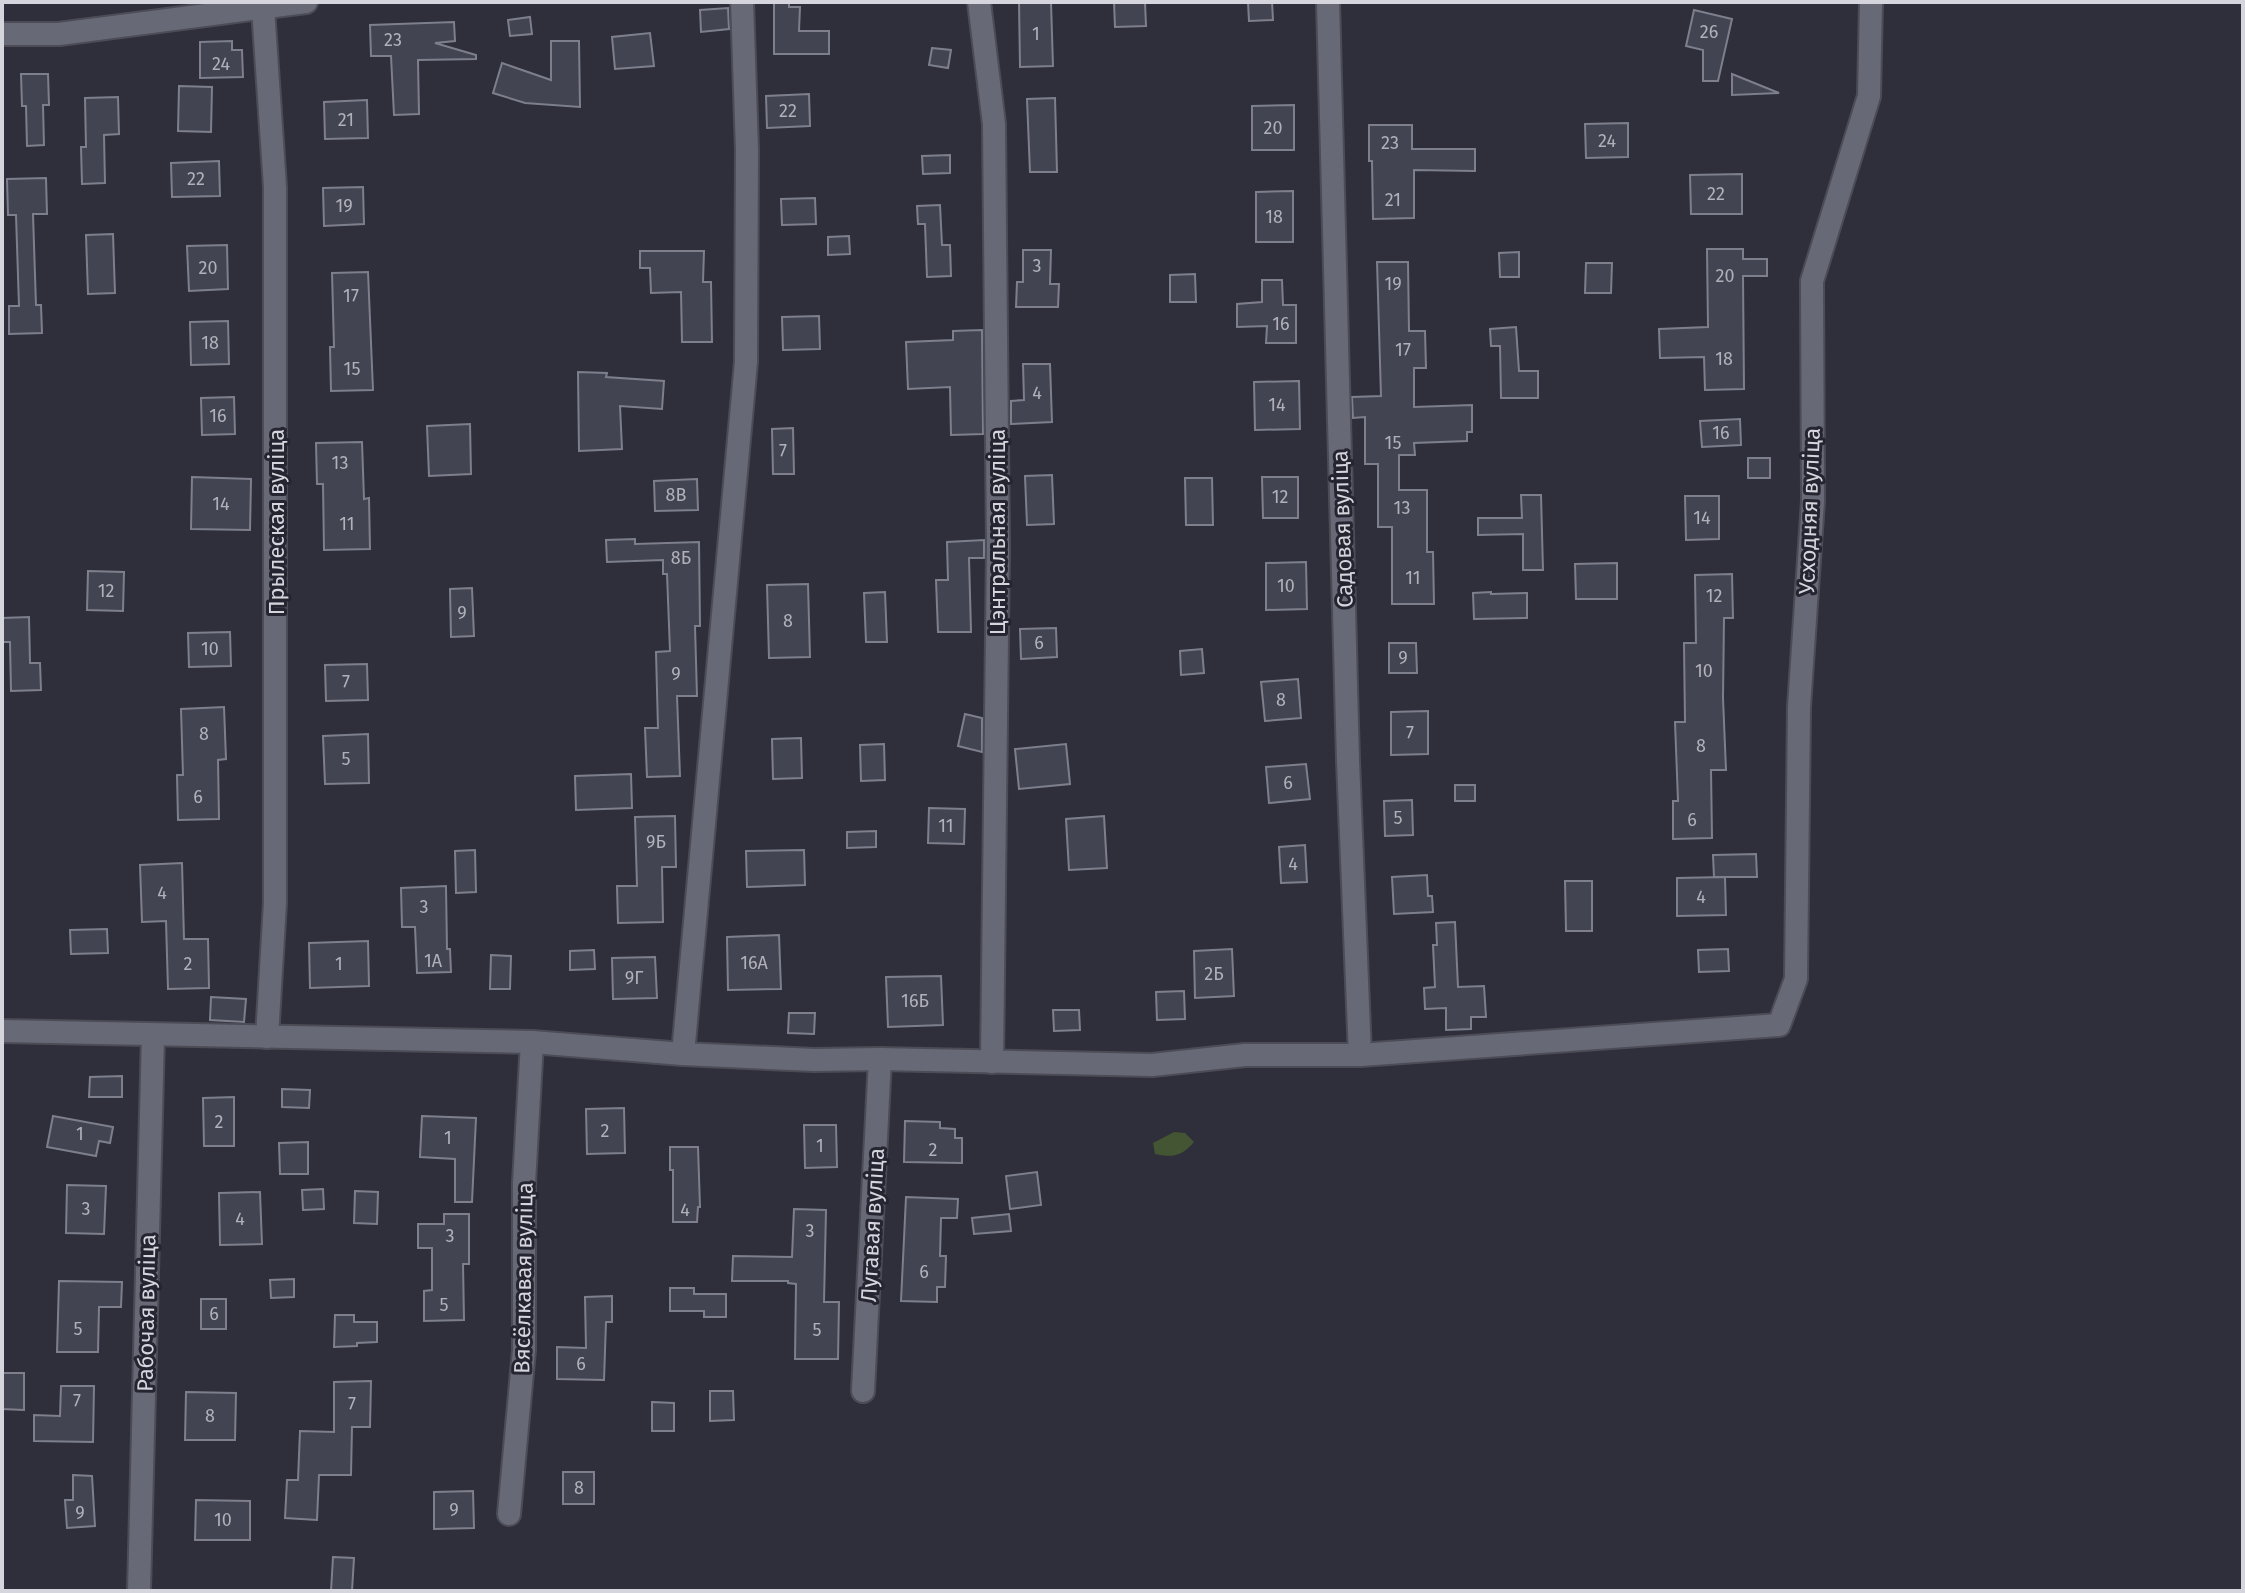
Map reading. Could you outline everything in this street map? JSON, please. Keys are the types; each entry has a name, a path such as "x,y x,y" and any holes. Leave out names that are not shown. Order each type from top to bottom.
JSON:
{"street":[{"path":"2,34 59,34 306,2"},
{"path":"683,1054 746,362 747,150 742,2"},
{"name":"Цэнтральная вуліца","path":"979,2 994,124 998,548 992,1062"},
{"name":"Садовая вуліца","path":"1328,2 1348,761 1360,1055"},
{"name":"Усходняя вуліца","path":"1360,1055 1779,1025 1796,979 1799,707 1813,501 1812,281 1869,96 1871,2"},
{"name":"Прылеская вуліца","path":"263,8 275,187 275,903 267,1037"},
{"path":"2,1031 532,1042 814,1060 1152,1065 1245,1055 1360,1055"},
{"name":"Рабочая вуліца","path":"139,1591 153,1035"},
{"name":"Вясёлкавая вуліца","path":"509,1514 524,1350 524,1183 532,1042"},
{"name":"Лугавая вуліца","path":"863,1391 880,1059"}],"green space":[{"path":"1174,1132 1185,1133 1194,1142 1177,1155 1155,1154 1153,1143"}],"building":[{"path":"774,2 789,2 789,7 800,7 799,31 829,31 829,54 774,54"},
{"path":"1019,2 1051,2 1053,66 1020,67"},
{"path":"1114,2 1145,2 1146,26 1115,27"},
{"path":"1248,2 1272,2 1273,20 1249,21"},
{"path":"728,8 729,29 701,32 700,10"},
{"path":"1694,10 1732,19 1718,81 1703,81 1703,50 1686,46"},
{"path":"530,17 532,34 510,36 508,20"},
{"path":"454,22 455,41 435,43 476,55 476,59 418,60 419,114 394,115 391,56 371,56 370,25"},
{"path":"650,33 654,66 615,69 612,37"},
{"path":"232,41 232,50 242,50 243,77 200,78 200,42"},
{"path":"551,41 579,41 580,107 525,103 493,93 502,63 551,80"},
{"path":"932,48 951,50 948,68 929,65"},
{"path":"21,74 48,74 49,105 43,105 44,145 27,146"},
{"path":"1732,74 1779,93 1732,95"},
{"path":"179,86 212,87 211,132 178,131"},
{"path":"809,94 810,126 767,128 766,96"},
{"path":"118,97 119,134 104,135 105,183 82,184 81,147 86,147 85,98"},
{"path":"1055,98 1057,172 1030,172 1027,99"},
{"path":"367,100 368,138 325,139 324,102"},
{"path":"1294,105 1294,150 1252,150 1252,106"},
{"path":"1628,123 1628,157 1586,158 1585,124"},
{"path":"1369,125 1412,125 1412,149 1475,149 1475,171 1414,170 1414,218 1373,219"},
{"path":"950,155 950,173 923,174 922,156"},
{"path":"219,161 220,196 172,197 171,163"},
{"path":"1742,174 1742,214 1691,214 1690,175"},
{"path":"46,178 47,214 33,214 36,305 41,305 42,333 9,334 9,306 19,306 16,215 8,215 7,179"},
{"path":"363,187 364,224 324,226 323,188"},
{"path":"1293,191 1293,242 1256,242 1256,192"},
{"path":"815,198 816,224 782,225 781,199"},
{"path":"940,205 942,245 950,245 951,276 927,277 925,224 918,224 917,206"},
{"path":"113,234 115,293 88,294 86,235"},
{"path":"849,236 850,254 828,255 828,237"},
{"path":"227,245 228,289 189,291 187,246"},
{"path":"1707,249 1743,249 1743,259 1767,259 1767,276 1743,276 1744,389 1705,390 1704,357 1660,358 1659,329 1708,327"},
{"path":"1023,250 1051,250 1050,284 1059,284 1058,307 1016,307 1017,282 1023,282"},
{"path":"640,251 704,251 703,282 711,282 712,342 682,342 681,292 651,293 650,268 640,268"},
{"path":"1519,252 1519,277 1500,277 1499,253"},
{"path":"1377,262 1408,262 1409,331 1425,331 1426,368 1414,368 1414,407 1472,405 1472,432 1467,432 1467,441 1414,443 1415,455 1399,455 1399,490 1427,490 1427,552 1433,552 1434,604 1392,604 1392,527 1378,527 1378,464 1365,464 1365,417 1353,418 1352,397 1381,396"},
{"path":"1586,263 1612,263 1611,293 1585,293"},
{"path":"368,272 373,390 331,391 330,347 334,347 332,273"},
{"path":"1195,274 1196,302 1170,302 1170,275"},
{"path":"1262,280 1282,280 1283,305 1296,305 1296,343 1266,343 1267,326 1237,327 1237,304 1262,302"},
{"path":"819,316 820,349 783,350 782,317"},
{"path":"228,321 229,364 191,365 190,322"},
{"path":"1516,327 1519,371 1538,371 1538,398 1501,398 1500,346 1491,346 1490,329"},
{"path":"982,330 983,434 951,435 950,387 908,389 906,342 953,340 953,331"},
{"path":"1023,364 1050,364 1052,422 1011,424 1011,401 1024,400"},
{"path":"578,372 664,381 662,409 620,406 622,449 579,451"},
{"path":"1299,381 1300,429 1255,430 1254,382"},
{"path":"234,397 235,434 202,435 201,398"},
{"path":"1740,419 1741,445 1702,447 1700,421"},
{"path":"470,424 471,474 429,476 427,426"},
{"path":"793,428 794,474 773,474 772,429"},
{"path":"362,442 364,499 369,498 370,549 324,550 323,484 317,484 316,443"},
{"path":"1748,458 1770,458 1770,478 1748,478"},
{"path":"1052,475 1054,524 1027,525 1025,476"},
{"path":"192,477 251,479 250,530 191,529"},
{"path":"1262,477 1298,477 1298,518 1263,518"},
{"path":"1185,478 1212,478 1213,525 1186,525"},
{"path":"697,479 698,510 655,511 654,481"},
{"path":"1521,495 1541,495 1543,570 1523,570 1523,534 1478,535 1478,518 1522,518"},
{"path":"1685,496 1719,496 1719,539 1686,540"},
{"path":"635,539 635,544 699,542 700,626 695,626 697,696 677,696 680,776 647,777 645,728 658,728 656,652 670,651 667,574 663,574 663,560 607,562 606,540"},
{"path":"984,540 984,558 969,558 971,632 938,632 936,580 948,580 947,542"},
{"path":"1306,562 1307,609 1266,610 1266,563"},
{"path":"1617,563 1617,599 1576,599 1575,564"},
{"path":"88,571 124,572 123,611 87,610"},
{"path":"1732,574 1733,618 1724,618 1726,770 1711,770 1712,838 1673,839 1673,801 1678,801 1675,722 1685,722 1684,643 1696,643 1695,575"},
{"path":"808,584 810,657 769,658 767,585"},
{"path":"472,588 474,636 451,637 450,589"},
{"path":"885,592 887,642 866,642 864,593"},
{"path":"1473,593 1527,593 1527,618 1474,619"},
{"path":"29,617 30,663 40,663 41,690 11,691 10,642 2,642 2,618"},
{"path":"1056,628 1057,657 1021,659 1020,629"},
{"path":"230,632 231,666 189,667 188,633"},
{"path":"1389,643 1416,643 1417,673 1389,673"},
{"path":"1202,649 1204,673 1181,675 1180,651"},
{"path":"367,664 368,700 326,701 325,665"},
{"path":"1298,679 1301,718 1265,721 1261,682"},
{"path":"224,707 226,759 218,760 219,819 178,820 177,775 183,775 181,709"},
{"path":"1428,711 1428,754 1391,755 1391,712"},
{"path":"965,714 982,718 982,752 958,746"},
{"path":"368,734 369,783 325,784 323,736"},
{"path":"801,738 802,778 773,779 772,739"},
{"path":"884,744 885,780 861,781 860,745"},
{"path":"1066,744 1070,784 1019,789 1015,749"},
{"path":"1306,764 1310,799 1269,803 1266,767"},
{"path":"631,774 632,808 576,810 575,776"},
{"path":"1455,785 1475,785 1475,801 1455,801"},
{"path":"1412,800 1413,835 1385,836 1384,801"},
{"path":"929,808 965,809 964,844 928,843"},
{"path":"675,816 676,867 662,867 663,922 618,923 617,886 637,886 635,817"},
{"path":"1104,816 1107,868 1069,870 1066,819"},
{"path":"876,831 876,847 847,848 847,832"},
{"path":"1305,845 1307,882 1281,883 1279,847"},
{"path":"475,850 476,892 456,893 455,851"},
{"path":"804,850 805,885 747,887 746,851"},
{"path":"1756,854 1757,877 1714,877 1713,855"},
{"path":"182,863 184,939 208,939 209,988 168,989 166,921 142,922 140,865"},
{"path":"1427,875 1433,912 1394,914 1392,877"},
{"path":"1725,877 1726,915 1677,916 1677,878"},
{"path":"1565,881 1592,881 1592,931 1566,931"},
{"path":"446,886 447,949 450,949 451,972 417,973 415,927 402,927 401,888"},
{"path":"1455,922 1458,987 1484,986 1486,1017 1471,1017 1471,1029 1446,1030 1446,1008 1425,1009 1424,988 1435,987 1433,945 1437,945 1436,923"},
{"path":"107,929 108,953 71,954 70,930"},
{"path":"779,935 781,989 728,990 727,937"},
{"path":"368,941 369,986 310,988 309,943"},
{"path":"1232,949 1234,996 1195,998 1194,951"},
{"path":"1728,949 1729,971 1699,972 1698,950"},
{"path":"594,950 595,969 570,970 570,951"},
{"path":"491,955 511,956 510,989 490,989"},
{"path":"655,957 657,998 613,999 612,958"},
{"path":"941,976 943,1025 888,1027 886,977"},
{"path":"1184,991 1185,1019 1157,1020 1156,992"},
{"path":"211,997 246,999 244,1022 210,1020"},
{"path":"1053,1010 1079,1010 1080,1030 1054,1031"},
{"path":"789,1013 815,1013 814,1034 788,1033"},
{"path":"122,1076 122,1097 89,1097 90,1077"},
{"path":"282,1089 310,1090 309,1108 282,1107"},
{"path":"234,1097 234,1146 204,1146 203,1098"},
{"path":"624,1108 625,1153 587,1154 586,1109"},
{"path":"53,1116 113,1127 110,1143 99,1141 96,1156 47,1147"},
{"path":"422,1116 476,1118 472,1202 455,1202 455,1159 420,1157"},
{"path":"905,1121 940,1122 940,1128 955,1129 955,1138 962,1138 962,1163 904,1162"},
{"path":"804,1125 836,1125 837,1167 805,1168"},
{"path":"308,1142 308,1174 280,1174 279,1143"},
{"path":"670,1147 698,1147 700,1207 697,1222 673,1222"},
{"path":"1037,1172 1041,1205 1010,1209 1006,1176"},
{"path":"67,1185 106,1186 104,1234 66,1233"},
{"path":"323,1189 324,1209 303,1210 302,1190"},
{"path":"355,1191 378,1192 377,1224 354,1223"},
{"path":"260,1192 262,1244 220,1245 219,1193"},
{"path":"906,1197 958,1199 957,1218 941,1218 940,1256 946,1256 945,1287 937,1287 937,1302 901,1301"},
{"path":"794,1209 826,1210 824,1302 839,1302 838,1359 795,1359 796,1284 788,1281 732,1281 733,1256 792,1257"},
{"path":"444,1214 469,1214 469,1264 463,1264 464,1320 424,1321 424,1291 432,1290 432,1248 418,1248 418,1224 444,1224"},
{"path":"1009,1214 1011,1231 974,1234 972,1218"},
{"path":"294,1279 294,1297 271,1298 270,1280"},
{"path":"59,1281 122,1282 121,1307 99,1307 98,1352 57,1352"},
{"path":"670,1288 694,1288 694,1294 726,1294 726,1317 704,1317 704,1311 670,1311"},
{"path":"612,1296 612,1322 606,1322 604,1380 557,1379 557,1347 586,1348 585,1297"},
{"path":"201,1299 226,1299 226,1329 201,1329"},
{"path":"335,1315 354,1315 354,1322 377,1322 377,1342 334,1347"},
{"path":"2,1373 24,1373 24,1410 2,1409"},
{"path":"371,1381 370,1427 352,1427 351,1475 319,1475 317,1520 285,1518 287,1480 298,1480 300,1431 334,1432 334,1382"},
{"path":"61,1386 94,1386 93,1442 34,1441 34,1415 60,1416"},
{"path":"710,1391 733,1391 734,1420 710,1421"},
{"path":"186,1392 236,1393 235,1440 185,1440"},
{"path":"652,1402 674,1403 674,1431 652,1431"},
{"path":"563,1472 594,1472 594,1504 563,1504"},
{"path":"73,1475 92,1476 95,1526 67,1528 65,1500 73,1500"},
{"path":"473,1491 474,1528 434,1529 434,1492"},
{"path":"196,1500 250,1501 250,1540 195,1540"},
{"path":"333,1557 354,1558 352,1591 331,1591"}]}
